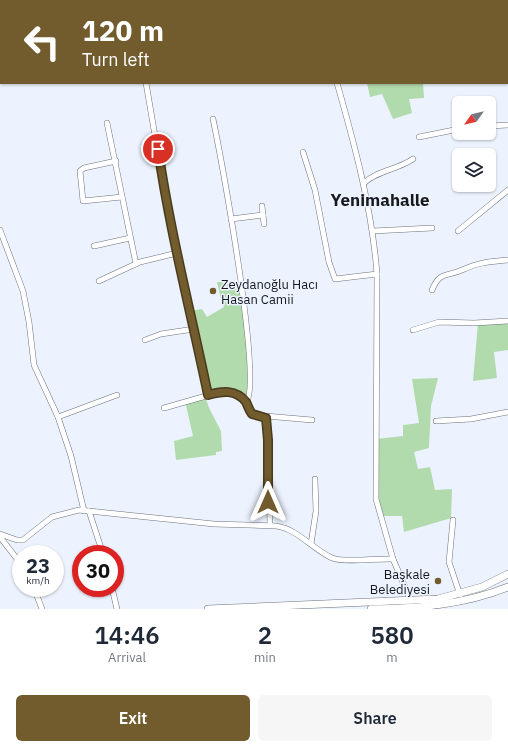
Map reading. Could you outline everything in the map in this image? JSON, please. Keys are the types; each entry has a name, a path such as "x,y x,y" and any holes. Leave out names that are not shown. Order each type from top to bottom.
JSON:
{"main road":[{"path":"461,598 508,574"},
{"path":"371,609 413,606 507,588"},
{"path":"208,609 315,603 413,606"}],"street":[{"path":"146,84 163,183 208,395"},
{"path":"337,84 364,183 373,231 376,274 376,499 394,559 413,606"},
{"path":"213,119 243,298 250,360 251,392 246,403"},
{"path":"107,123 136,264"},
{"path":"496,125 508,124"},
{"path":"418,137 452,130"},
{"path":"303,152 315,190 329,262 335,279 376,274"},
{"path":"364,183 377,173 400,167 413,159"},
{"path":"116,161 81,169 83,201 122,197"},
{"path":"458,231 508,190"},
{"path":"262,206 264,224"},
{"path":"231,220 263,215"},
{"path":"373,231 432,228"},
{"path":"0,230 23,291 29,322 34,365 58,417 87,511 100,545"},
{"path":"94,246 130,238"},
{"path":"99,282 136,264 177,253"},
{"path":"432,290 436,281 444,274 460,271 479,263 508,260"},
{"path":"413,330 439,322 474,323 508,321"},
{"path":"145,340 161,334 194,329"},
{"path":"164,408 220,392 232,392 246,403 252,414 266,418 312,420"},
{"path":"58,417 117,395"},
{"path":"436,421 471,419 508,412"},
{"path":"266,418 270,525"},
{"path":"311,544 316,511 315,479"},
{"path":"0,536 23,540 52,517 71,511 87,511 214,524 270,525 285,528 329,557 338,560 394,559"},
{"path":"454,520 450,562 461,598"},
{"path":"0,536 12,552"},
{"path":"37,597 42,609"},
{"path":"114,597 117,609"}],"green space":[{"path":"367,84 423,84 424,98 409,99 412,113 393,119 382,94 370,97"},
{"path":"240,281 247,329 248,401 232,393 208,395 191,311 202,309 207,317 224,307 217,282"},
{"path":"508,321 508,350 494,352 497,378 473,381 478,323"},
{"path":"438,378 431,406 429,448 414,452 418,469 430,467 435,490 452,489 451,518 404,532 402,516 380,516 376,499 376,439 403,436 403,425 419,423 412,379"},
{"path":"205,396 209,408 221,431 222,451 216,452 216,455 176,460 174,441 193,436 185,401"}],"place":[{"name":"Zeydanoğlu Hacı Hasan Camii","path":"213,291"},
{"name":"Başkale Belediyesi","path":"438,581"}],"district":[{"name":"Yenimahalle","path":"380,200"}],"route":[{"path":"158,149 175,244 184,277 208,395 220,392 232,392 244,400 252,414 266,418 268,430 268,502"}]}
